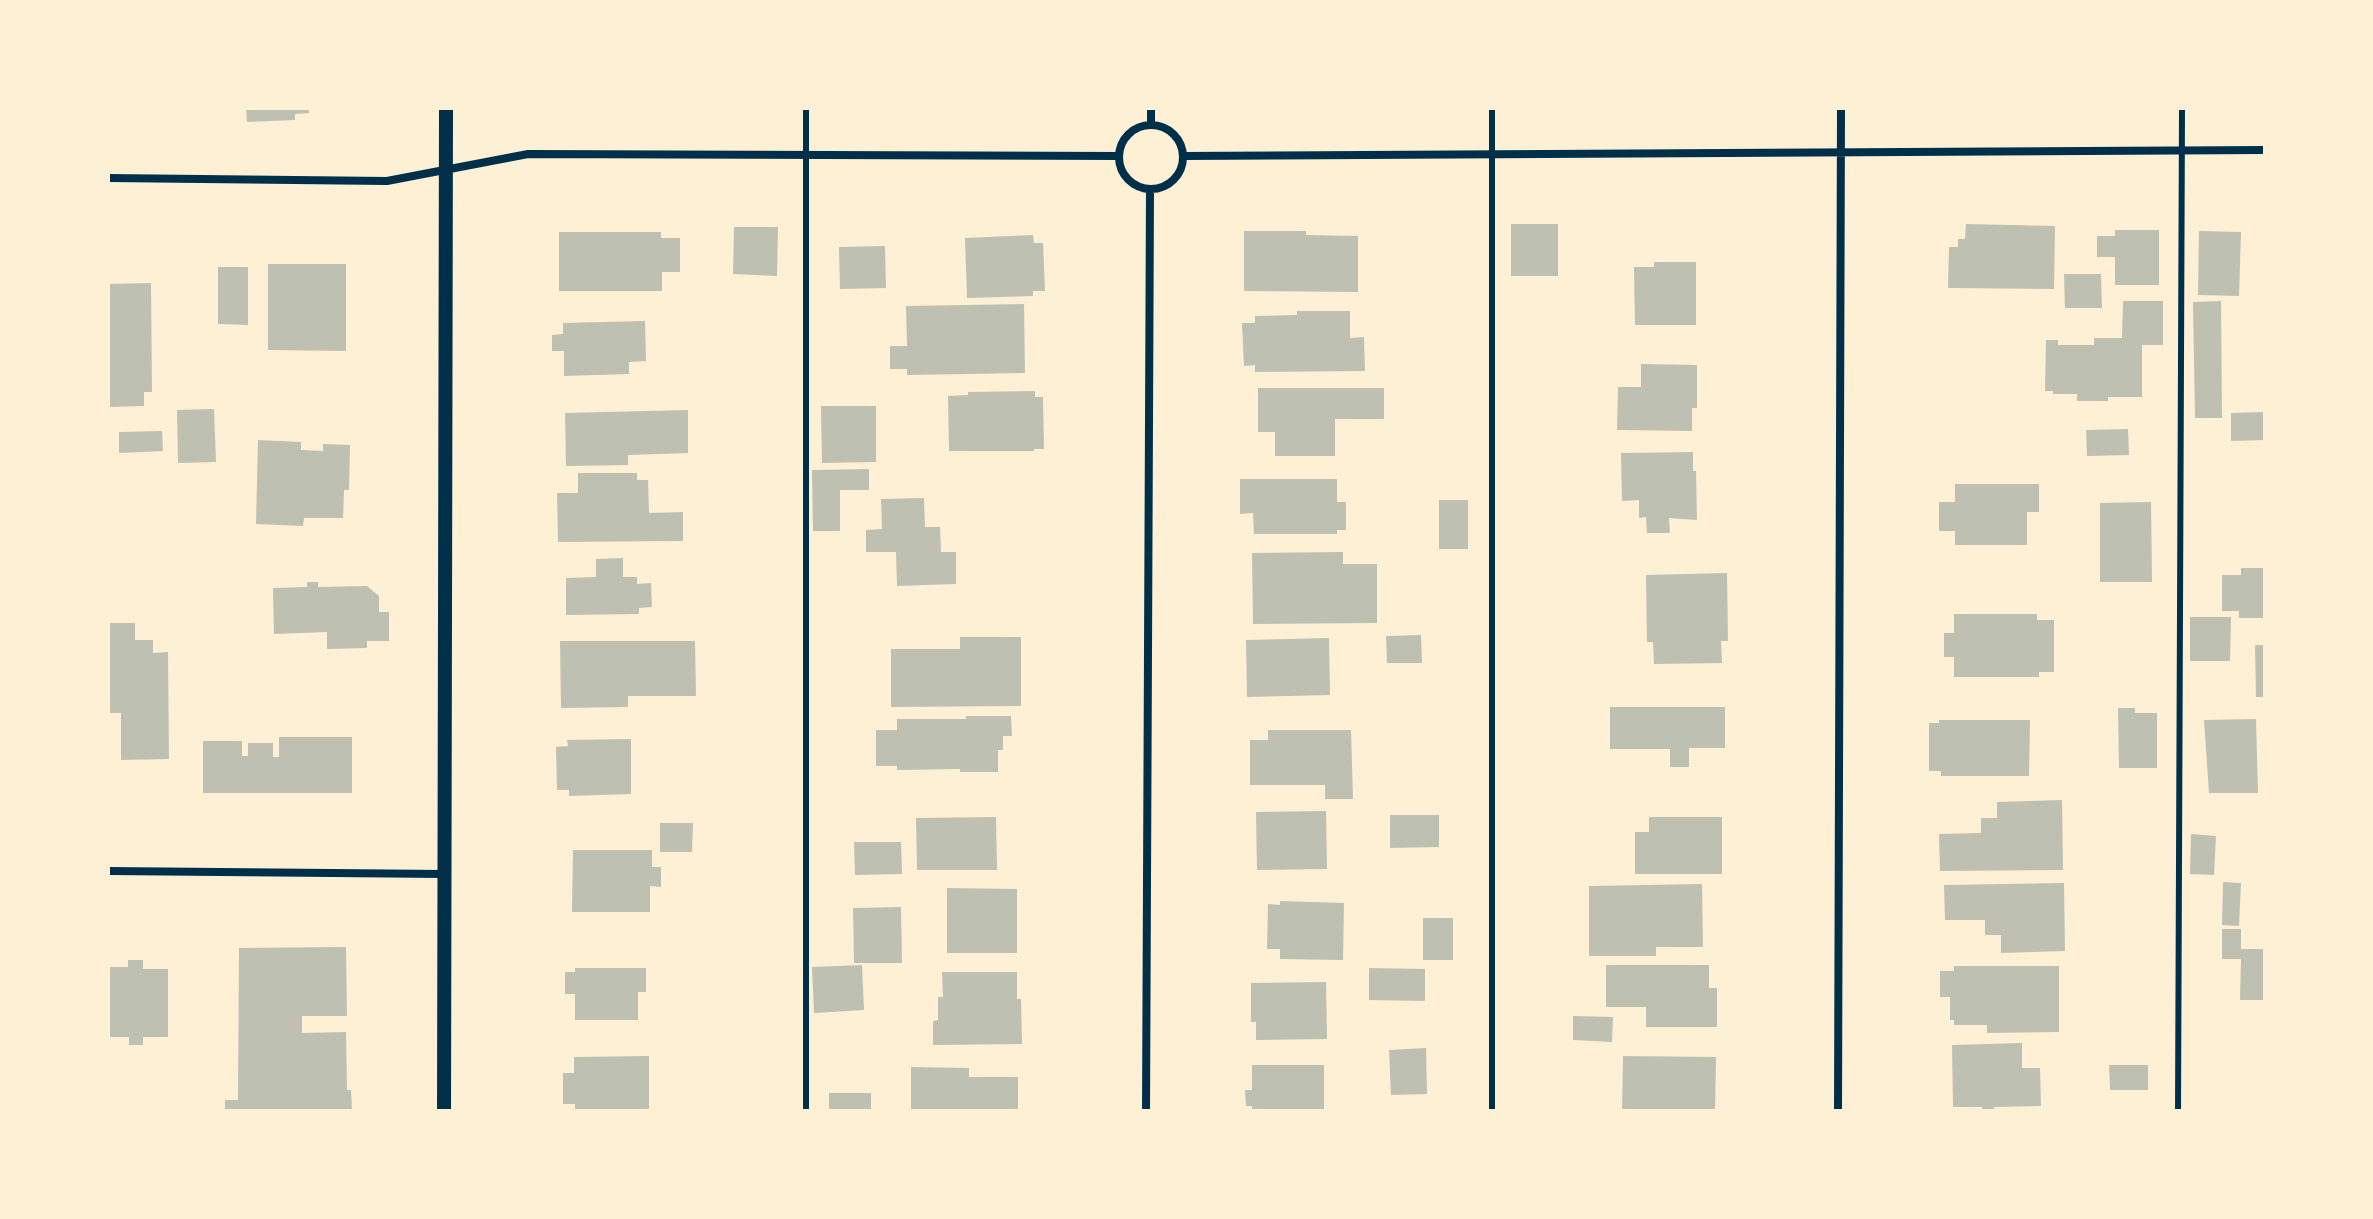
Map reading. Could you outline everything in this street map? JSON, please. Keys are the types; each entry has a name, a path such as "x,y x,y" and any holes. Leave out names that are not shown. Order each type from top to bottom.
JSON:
{"street":[{"path":"444,1111 446,108"},
{"path":"1151,108 1151,125"},
{"path":"1838,1111 1841,108"},
{"path":"1151,125 1165,127 1174,133 1184,156 1181,171 1175,179 1166,186 1150,189 1133,184 1125,177 1119,156 1127,135 1135,128 1151,125"},
{"path":"1184,156 2265,150"},
{"path":"108,178 387,181 528,154 1119,156"},
{"path":"1146,1111 1150,189"},
{"path":"108,871 444,874"}],"lane":[{"path":"806,108 806,1111"},
{"path":"1492,108 1492,1111"},
{"path":"2178,1111 2182,108"}],"building":[{"path":"246,108 309,108 309,113 295,114 295,120 247,122"},
{"path":"1511,224 1558,224 1558,276 1511,276"},
{"path":"1966,224 2055,226 2054,289 1948,288 1949,247 1958,247 1958,239 1965,239"},
{"path":"734,227 778,227 777,276 733,274"},
{"path":"2115,230 2159,230 2159,285 2115,285 2115,257 2097,257 2097,236 2115,236"},
{"path":"1244,231 1306,231 1306,235 1358,236 1358,292 1244,291"},
{"path":"2199,231 2241,232 2239,296 2198,295"},
{"path":"559,232 661,232 661,238 680,238 680,272 662,272 662,291 559,291"},
{"path":"1033,235 1034,243 1043,243 1045,291 1033,291 1033,296 967,298 965,238"},
{"path":"885,246 886,288 840,289 839,247"},
{"path":"1654,262 1696,262 1696,325 1635,325 1634,267 1654,267"},
{"path":"268,264 346,264 346,351 268,350"},
{"path":"218,267 248,267 248,325 218,324"},
{"path":"2064,274 2101,274 2102,308 2065,308"},
{"path":"151,283 152,392 144,392 144,406 108,407 108,284"},
{"path":"2123,301 2163,301 2163,345 2142,345 2142,397 2077,401 2077,394 2045,391 2046,340 2058,340 2058,345 2094,345 2094,338 2122,338"},
{"path":"2221,301 2222,418 2195,418 2193,302"},
{"path":"1024,304 1025,373 907,375 907,369 890,369 890,346 907,346 906,306"},
{"path":"1297,311 1350,311 1350,338 1364,337 1365,371 1255,372 1255,365 1244,366 1242,323 1255,323 1255,316 1297,315"},
{"path":"645,321 646,361 629,362 629,374 564,376 564,351 552,351 552,335 563,334 563,323"},
{"path":"1641,364 1697,365 1697,408 1692,408 1692,431 1617,430 1618,387 1641,387"},
{"path":"1258,388 1384,388 1384,419 1335,419 1335,456 1275,456 1275,432 1258,432"},
{"path":"1035,391 1035,397 1043,397 1044,449 949,451 948,396 968,395 968,392"},
{"path":"821,406 876,406 876,462 822,463"},
{"path":"214,409 216,462 178,463 177,410"},
{"path":"688,410 688,453 628,455 628,465 566,466 565,413"},
{"path":"2265,412 2265,440 2231,441 2231,413"},
{"path":"2128,429 2129,455 2087,456 2086,430"},
{"path":"162,431 163,451 119,453 119,432"},
{"path":"258,440 301,442 301,450 323,451 323,444 350,445 349,490 344,490 343,518 304,518 303,526 256,524"},
{"path":"1693,452 1697,520 1669,518 1670,533 1647,533 1646,517 1639,518 1639,500 1622,501 1621,453"},
{"path":"869,469 869,490 840,490 840,531 813,531 812,470"},
{"path":"578,473 637,473 637,480 648,480 649,513 683,512 683,541 558,542 557,493 578,493"},
{"path":"1240,479 1337,479 1337,502 1346,502 1346,530 1337,530 1337,534 1254,534 1253,513 1240,514"},
{"path":"1955,484 2039,484 2039,512 2027,512 2027,545 1955,545 1955,531 1939,531 1939,502 1955,502"},
{"path":"924,498 925,527 940,527 941,552 956,552 956,584 897,586 896,552 866,552 866,530 882,529 881,499"},
{"path":"1439,500 1468,500 1468,549 1439,549"},
{"path":"2151,502 2152,582 2100,582 2100,503"},
{"path":"1343,552 1343,564 1377,564 1377,623 1253,624 1252,553"},
{"path":"623,558 623,577 637,577 637,584 651,583 652,607 639,608 639,614 566,615 566,578 596,577 596,559"},
{"path":"2241,568 2265,568 2265,618 2239,618 2239,611 2222,611 2222,575 2241,575"},
{"path":"1727,573 1728,641 1721,641 1722,663 1654,664 1653,642 1647,642 1646,575"},
{"path":"307,582 318,582 318,587 367,586 379,596 379,612 389,612 389,641 367,641 367,648 327,649 327,632 274,634 273,588 307,587"},
{"path":"1954,614 2037,614 2037,620 2054,620 2054,672 2039,672 2039,677 1954,677 1954,657 1944,657 1944,633 1954,633"},
{"path":"2190,617 2231,617 2230,661 2190,661"},
{"path":"108,623 135,623 135,640 153,640 153,653 168,652 169,759 121,760 121,713 108,713"},
{"path":"1421,635 1422,663 1387,663 1386,636"},
{"path":"960,637 1021,637 1021,706 891,707 891,649 960,649"},
{"path":"1329,638 1330,695 1247,697 1246,640"},
{"path":"560,641 695,641 696,696 628,696 628,707 561,708"},
{"path":"2255,645 2265,645 2265,697 2256,697"},
{"path":"1610,707 1725,707 1725,748 1689,748 1689,767 1670,767 1670,749 1610,749"},
{"path":"2118,708 2135,708 2135,713 2157,713 2157,768 2119,768"},
{"path":"966,716 1011,716 1012,736 1003,736 1003,750 998,750 998,772 897,770 897,766 876,766 876,730 897,730 897,719 966,719"},
{"path":"2256,719 2258,793 2209,793 2204,720"},
{"path":"1939,720 2030,720 2029,776 1941,776 1941,771 1929,771 1929,723 1939,723"},
{"path":"1268,730 1351,730 1353,799 1325,799 1325,785 1250,785 1250,740 1268,740"},
{"path":"279,737 352,737 352,793 203,793 203,741 242,741 242,756 248,756 248,743 273,743 273,757 279,757"},
{"path":"631,739 631,794 569,796 569,790 557,790 556,747 568,746 567,740"},
{"path":"2062,800 2063,870 1940,871 1939,834 1981,833 1981,818 1997,818 1997,802"},
{"path":"1326,811 1327,869 1257,870 1256,812"},
{"path":"1390,815 1439,815 1439,847 1390,848"},
{"path":"996,817 997,870 917,870 916,818"},
{"path":"1649,817 1722,817 1722,874 1635,874 1635,832 1649,832"},
{"path":"660,823 693,823 692,852 660,852"},
{"path":"2191,834 2216,836 2214,875 2190,874"},
{"path":"854,842 901,842 902,874 855,875"},
{"path":"573,850 652,850 652,867 661,867 661,887 650,886 650,912 572,912"},
{"path":"2223,882 2241,883 2239,926 2222,925"},
{"path":"2064,883 2065,951 2001,953 2001,935 1985,935 1985,920 1945,920 1944,885"},
{"path":"1702,884 1703,947 1656,947 1656,956 1589,956 1589,886"},
{"path":"947,888 1017,889 1017,953 947,953"},
{"path":"1280,901 1344,903 1343,960 1280,959 1280,949 1267,949 1268,904 1280,905"},
{"path":"901,907 902,963 854,963 853,908"},
{"path":"1423,918 1453,918 1453,960 1423,960"},
{"path":"2222,929 2241,929 2241,949 2265,949 2265,1000 2240,1000 2241,959 2222,959"},
{"path":"346,947 347,1016 302,1016 302,1033 346,1032 347,1090 351,1090 352,1111 225,1111 225,1100 238,1100 239,948"},
{"path":"128,960 143,960 143,969 168,969 168,1037 143,1037 143,1045 129,1045 129,1037 108,1037 108,967 128,967"},
{"path":"862,965 864,1010 814,1013 812,967"},
{"path":"1606,965 1709,965 1709,988 1717,988 1717,1027 1646,1027 1646,1007 1606,1007"},
{"path":"1954,966 2059,966 2059,1032 1987,1033 1987,1025 1954,1025 1954,1020 1950,1020 1950,997 1940,997 1940,971 1954,971"},
{"path":"575,968 646,968 646,992 638,992 638,1020 575,1020 575,994 565,994 565,972 575,972"},
{"path":"1369,968 1425,969 1425,1001 1369,1000"},
{"path":"942,972 1017,972 1022,1044 933,1045 933,1021 938,1020 938,997 943,997"},
{"path":"1326,982 1327,1039 1256,1040 1256,1022 1251,1022 1251,983"},
{"path":"1573,1016 1613,1017 1612,1042 1573,1040"},
{"path":"2022,1043 2022,1068 2040,1068 2041,1106 1994,1107 1995,1111 1982,1111 1982,1107 1953,1107 1952,1045"},
{"path":"1426,1048 1427,1094 1391,1095 1389,1050"},
{"path":"649,1056 649,1111 575,1111 575,1104 563,1104 563,1073 574,1073 574,1057"},
{"path":"1623,1056 1716,1057 1715,1111 1622,1111"},
{"path":"1252,1065 1324,1065 1324,1111 1252,1111 1252,1106 1246,1106 1245,1090 1252,1090"},
{"path":"2109,1065 2148,1065 2148,1090 2110,1090"},
{"path":"911,1067 969,1068 969,1077 1018,1077 1018,1111 911,1111"},
{"path":"829,1093 871,1093 871,1111 829,1111"}]}
